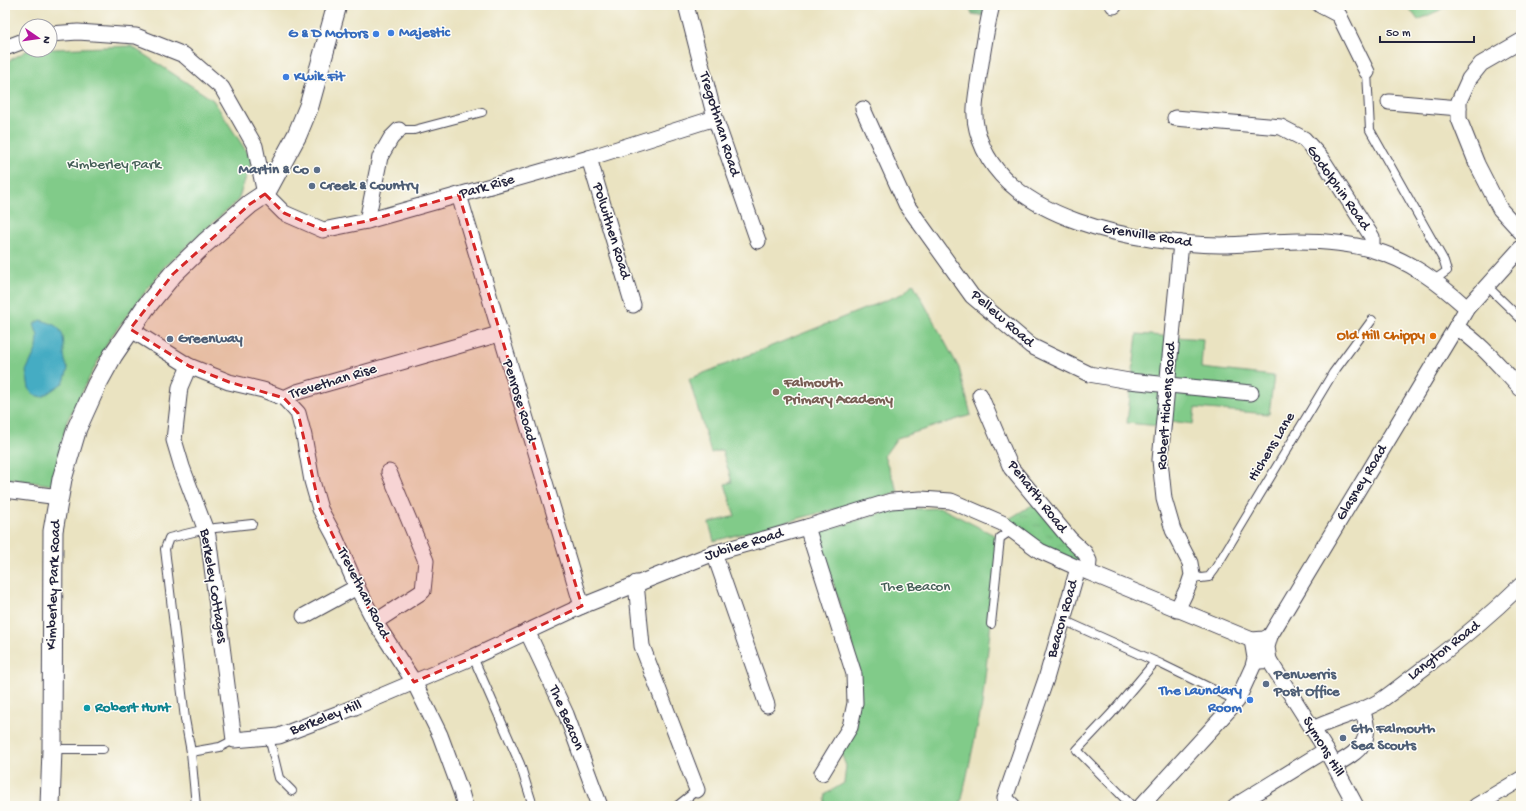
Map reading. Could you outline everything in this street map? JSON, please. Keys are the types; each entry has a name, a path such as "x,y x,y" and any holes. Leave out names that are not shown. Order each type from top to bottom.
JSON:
{"street":[{"path":"265,194 276,170 297,135 309,106 337,5"},
{"name":"Tregothnan Road","path":"686,5 715,118 758,241"},
{"name":"Grenville Road","path":"992,5 986,32 975,107 976,128 988,159 1005,179 1024,194 1057,214 1082,224 1123,234 1181,243 1220,245 1298,241 1326,242 1372,249 1392,256 1434,280 1468,308"},
{"path":"1320,5 1339,15 1368,72"},
{"path":"58,33 78,32 136,36 184,55 222,88 255,146 265,194"},
{"path":"1521,41 1481,64 1469,79 1459,101 1459,119 1477,164 1500,209 1521,232"},
{"path":"5,48 18,43"},
{"path":"1389,102 1459,108"},
{"name":"Pellew Road","path":"863,109 906,204 972,296 1031,346 1088,374 1129,381 1251,393"},
{"name":"Park Rise","path":"265,194 284,214 323,230 367,221 589,158 715,118"},
{"name":"Godolphin Road","path":"1175,118 1281,126 1304,139 1322,159 1372,237 1372,249"},
{"path":"367,221 380,157 391,138 399,130"},
{"name":"Polwithen Road","path":"589,158 633,305"},
{"name":"Kimberley Park Road","path":"50,806 54,531 58,497 62,479 77,428 97,384 130,329 145,308 173,274 205,243 250,204 265,194"},
{"name":"Penrose Road","path":"459,195 499,334 582,606"},
{"name":"Robert Hichens Road","path":"1181,243 1160,460 1164,499 1173,530 1190,563 1192,575"},
{"name":"Glasney Road","path":"1262,661 1270,636 1456,327 1468,308 1521,248"},
{"path":"1456,327 1470,336 1495,360 1521,389"},
{"name":"Trevethan Rise","path":"130,329 189,366 228,382 263,390 284,398 297,392 499,334"},
{"name":"Berkeley Cottages","path":"189,366 180,387 174,440 182,467 208,536 234,740"},
{"name":"Penarth Road","path":"980,395 1011,468 1070,539 1085,553 1089,561 1083,570"},
{"name":"Trevethan Road","path":"284,398 298,413 304,436 312,481 320,510 335,537 356,587 375,622 414,682 440,735 461,792 464,806"},
{"path":"375,622 423,591 426,561 389,472"},
{"path":"5,490 58,497"},
{"name":"Jubilee Road","path":"414,682 473,658 582,606 636,583 714,553 807,527 891,500 951,502 1002,523 1040,551 1083,570"},
{"path":"807,527 854,674 855,703 850,727 822,773"},
{"path":"714,553 767,706"},
{"name":"Beacon Road","path":"1009,802 1063,620 1083,570 1252,640"},
{"path":"1177,610 1192,575"},
{"path":"636,583 642,646 697,790"},
{"name":"Langton Road","path":"1312,729 1341,716 1362,710 1380,701 1464,637 1495,611 1521,585"},
{"path":"304,616 356,587"},
{"name":"The Beacon","path":"527,631 566,714 600,806"},
{"path":"1141,806 1237,701 1262,661 1255,658 1252,640 1270,636"},
{"name":"Symons Hill","path":"1262,661 1326,750 1356,806"},
{"name":"Berkeley Hill","path":"234,740 280,736 414,682"},
{"path":"1335,765 1362,746 1366,734 1366,721 1362,710"},
{"path":"1235,806 1326,750"},
{"path":"1476,806 1521,779"}],"lane":[{"path":"1368,72 1370,130 1444,261 1447,271 1434,280"},
{"path":"399,130 414,130 482,112"},
{"path":"1487,286 1521,319"},
{"name":"Hichens Lane","path":"1192,575 1201,578 1209,577 1215,569 1333,372 1372,320"},
{"path":"196,806 191,752 185,719 165,549 169,538 206,529 252,524"},
{"path":"991,624 1000,538 1012,530"},
{"path":"1063,620 1237,701"},
{"path":"473,658 520,764 533,806"},
{"path":"1132,806 1077,750 1111,714 1155,662"},
{"path":"269,737 279,778 292,791"},
{"path":"191,752 220,747 234,740"},
{"path":"52,749 103,749"},
{"path":"677,806 697,790"}],"highlighted area":[{"path":"265,194 284,213 323,230 367,221 459,195 582,606 473,657 414,682 375,622 320,509 298,413 284,398 229,382 189,366 130,329 173,274 250,204"}],"green space":[{"path":"968,5 986,5 983,16 972,14"},
{"path":"1407,5 1451,5 1418,20"},
{"name":"Kimberley Park","path":"131,46 213,100 252,160 238,200 165,266 110,338 67,421 52,485 5,478 5,63 18,56 18,58 58,58 58,49"},
{"path":"913,283 959,368 971,415 897,438 884,456 898,492 714,541 709,523 735,516 725,484 732,482 722,450 711,453 689,379 904,293"},
{"path":"1137,334 1203,339 1201,368 1274,376 1269,414 1195,408 1193,424 1170,421 1170,427 1127,423"},
{"path":"1039,501 1070,539 1088,572 1002,523"},
{"name":"The Beacon","path":"941,508 1000,538 982,705 962,799 958,806 824,806 826,794 844,783 846,766 840,750 856,728 853,645 817,533 890,510"}],"water":[{"path":"40,320 58,328 62,333 65,361 68,369 64,382 42,397 34,395 29,388 26,371 37,348 38,336 34,324"}],"place":[{"name":"Majestic","path":"391,33"},
{"name":"G & D Motors","path":"376,34"},
{"name":"Kwik Fit","path":"286,77"},
{"name":"Martin & Co","path":"317,170"},
{"name":"Creek & Country","path":"312,186"},
{"name":"Old Hill Chippy","path":"1433,336"},
{"name":"Greenway","path":"170,339"},
{"name":"Falmouth Primary Academy","path":"776,392"},
{"name":"Penwerris Post Office","path":"1266,684"},
{"name":"The Laundary Room","path":"1250,700"},
{"name":"Robert Hunt","path":"87,708"},
{"name":"6th Falmouth Sea Scouts","path":"1343,738"}]}
